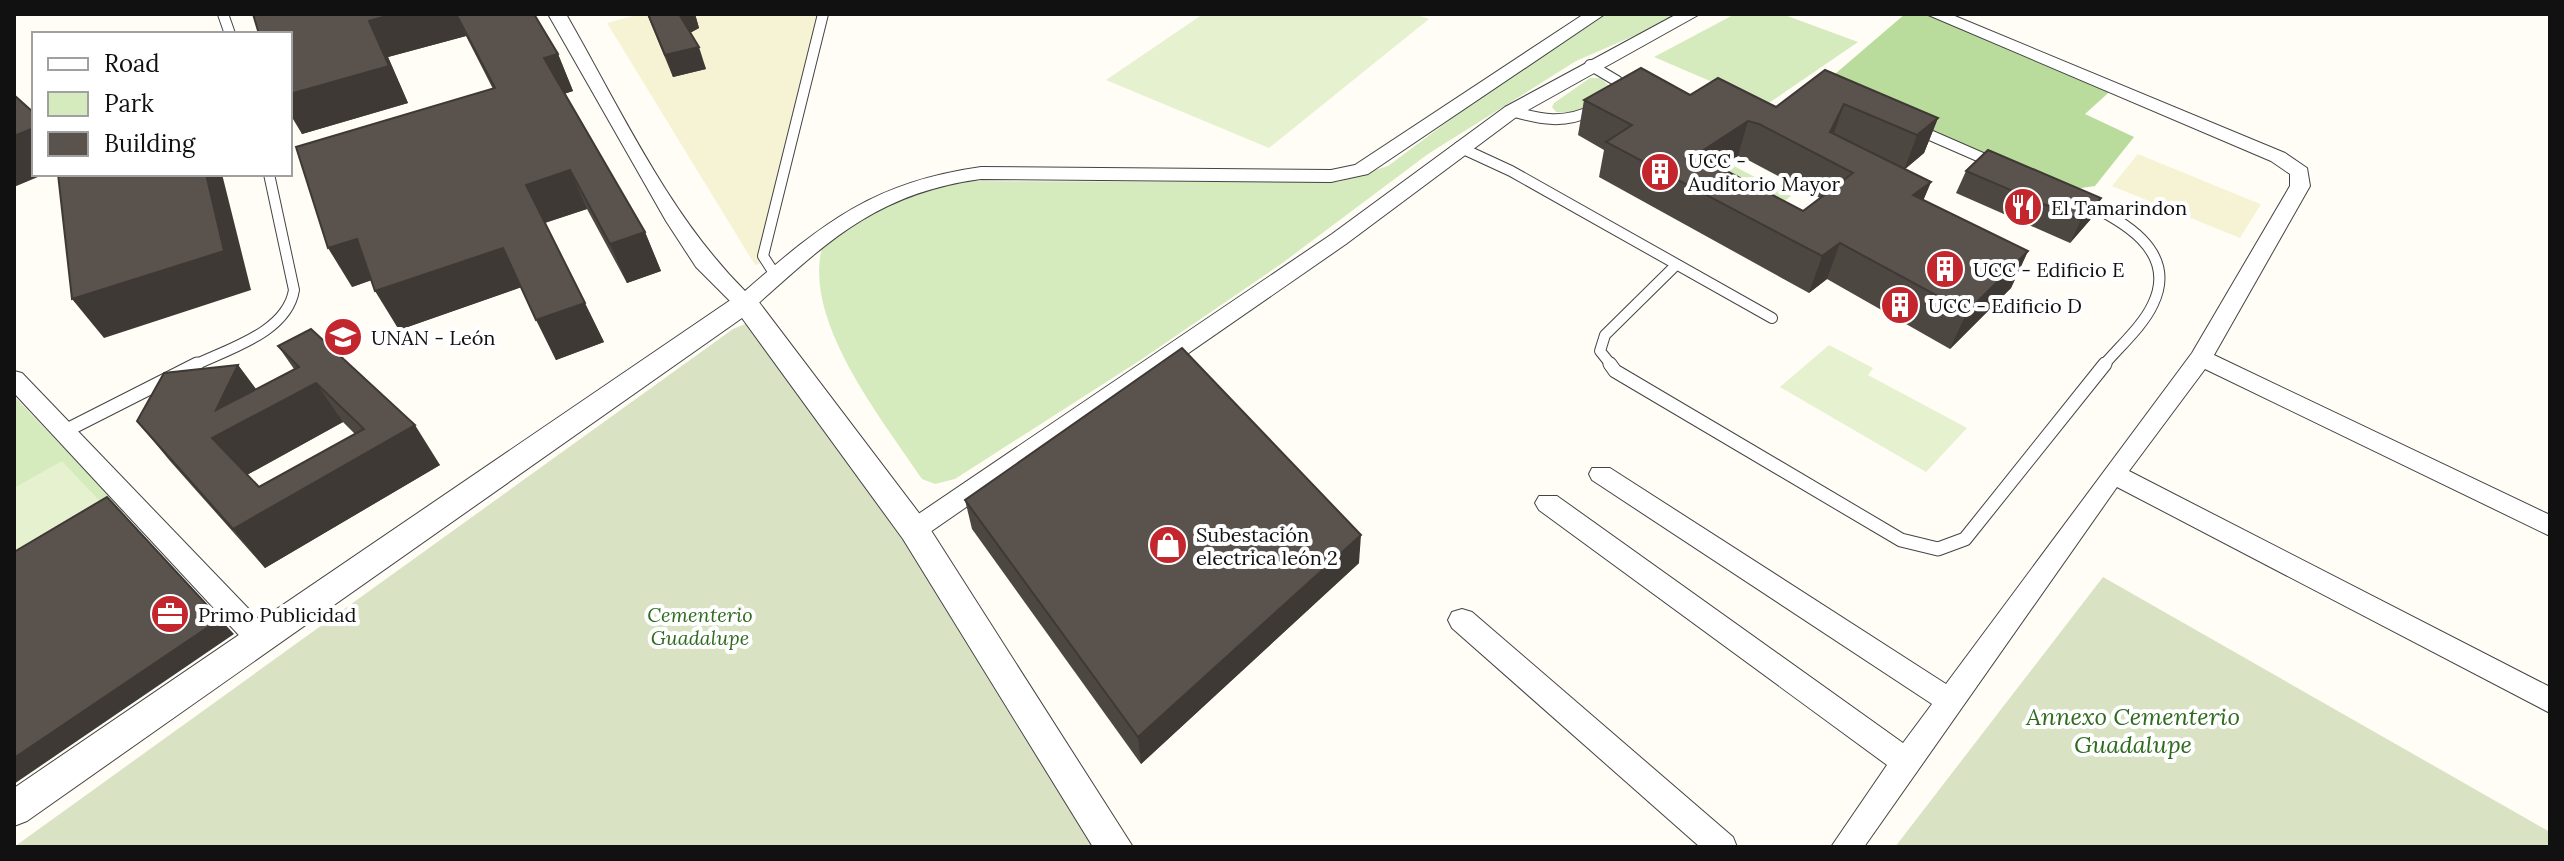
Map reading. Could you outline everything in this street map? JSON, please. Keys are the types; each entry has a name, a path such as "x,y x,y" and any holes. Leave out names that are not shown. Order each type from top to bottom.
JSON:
{"street":[{"path":"557,14 676,221 704,262 745,303 914,530 1114,847"},
{"path":"14,809 745,303 871,202 908,185 942,176 981,173 1316,176 1361,170 1596,14"},
{"path":"914,530 1339,239 1459,147 1512,111 1590,65 1691,14"},
{"path":"1846,847 2113,474 2201,358 2300,186 2300,172 2278,157 1935,14"},
{"path":"2201,358 2550,526"},
{"path":"14,379 259,638"},
{"path":"1601,474 1951,702"},
{"path":"2113,474 2550,701"},
{"path":"1548,503 1906,762"},
{"path":"1462,620 1722,847"}],"lane":[{"path":"776,276 763,256 823,14"},
{"path":"1512,111 1540,120 1565,120 1604,104 1617,94 1617,81 1590,65"},
{"path":"1901,123 2012,171"},
{"path":"1459,147 1511,171 1772,318"},
{"path":"65,431 283,317 293,303 294,290 269,176"},
{"path":"1676,265 1605,335 1600,351 1615,371 1901,540 1938,549 1965,539 2154,303 2158,269 2146,243 2123,220 2068,196"}],"shaded area":[{"path":"640,14 826,14 762,263 755,265 607,23"},
{"path":"2138,154 2261,204 2240,238 2112,186"}],"green space":[{"path":"1203,14 1414,14 1429,19 1269,148 1106,80"},
{"path":"1603,14 1684,14 1576,61 1428,154 1281,264 1139,361 955,479 935,484 922,479 868,399 835,338 824,307 819,277 822,248 911,188 952,181 1338,182 1388,166 1490,90"},
{"path":"1735,14 1782,14 1858,42 1766,105 1654,57"},
{"path":"1905,14 1932,14 2117,85 2085,114 2134,137 2095,186 2060,191 1828,80"},
{"path":"1590,78 1601,78 1612,89 1578,113 1556,112 1552,107 1554,103"},
{"path":"1730,164 1791,196 1765,217 1703,184"},
{"name":"Cementerio Guadalupe","path":"760,318 881,496 1093,847 14,847 733,329"},
{"path":"1829,345 1873,368 1868,375 1967,428 1926,472 1780,387"},
{"path":"14,396 124,511 14,577"},
{"path":"62,461 112,514 14,572 14,488"},
{"name":"Annexo Cementerio Guadalupe","path":"2103,577 2550,832 2550,847 1895,847"}],"building":[{"path":"253,14 394,14 369,21 389,66 292,93 292,32 258,32"},
{"path":"456,14 534,14 558,54 544,58 645,232 610,244 570,170 526,185 585,303 536,320 503,248 375,291 357,239 328,248 296,147 495,88"},
{"path":"648,14 679,14 699,47 665,55"},
{"path":"1641,68 1690,95 1718,78 1776,107 1825,70 1938,118 1917,135 1844,104 1830,132 1931,182 1913,195 2028,251 1967,312 1840,243 1822,256 1606,142 1632,125 1584,100","holes":["1748,121 1853,173 1803,211 1696,155"]},
{"path":"14,95 32,111 32,129 14,136"},
{"path":"1988,150 2101,198 2081,220 1966,171"},
{"path":"58,176 206,176 224,251 72,299"},
{"path":"311,329 415,425 233,529 137,421 164,373 238,365 216,410 299,367 278,346","holes":["316,383 364,429 259,487 212,438"]},
{"path":"1182,348 1361,535 1138,737 965,500"},
{"path":"107,497 220,619 14,758 14,552"}],"place":[{"name":"UCC - Auditorio Mayor","path":"1660,172"},
{"name":"El Tamarindon","path":"2023,207"},
{"name":"UCC - Edificio E","path":"1945,269"},
{"name":"UCC - Edificio D","path":"1900,305"},
{"name":"UNAN - León","path":"343,337"},
{"name":"Subestación electrica león 2","path":"1168,545"},
{"name":"Primo Publicidad","path":"170,614"}]}
